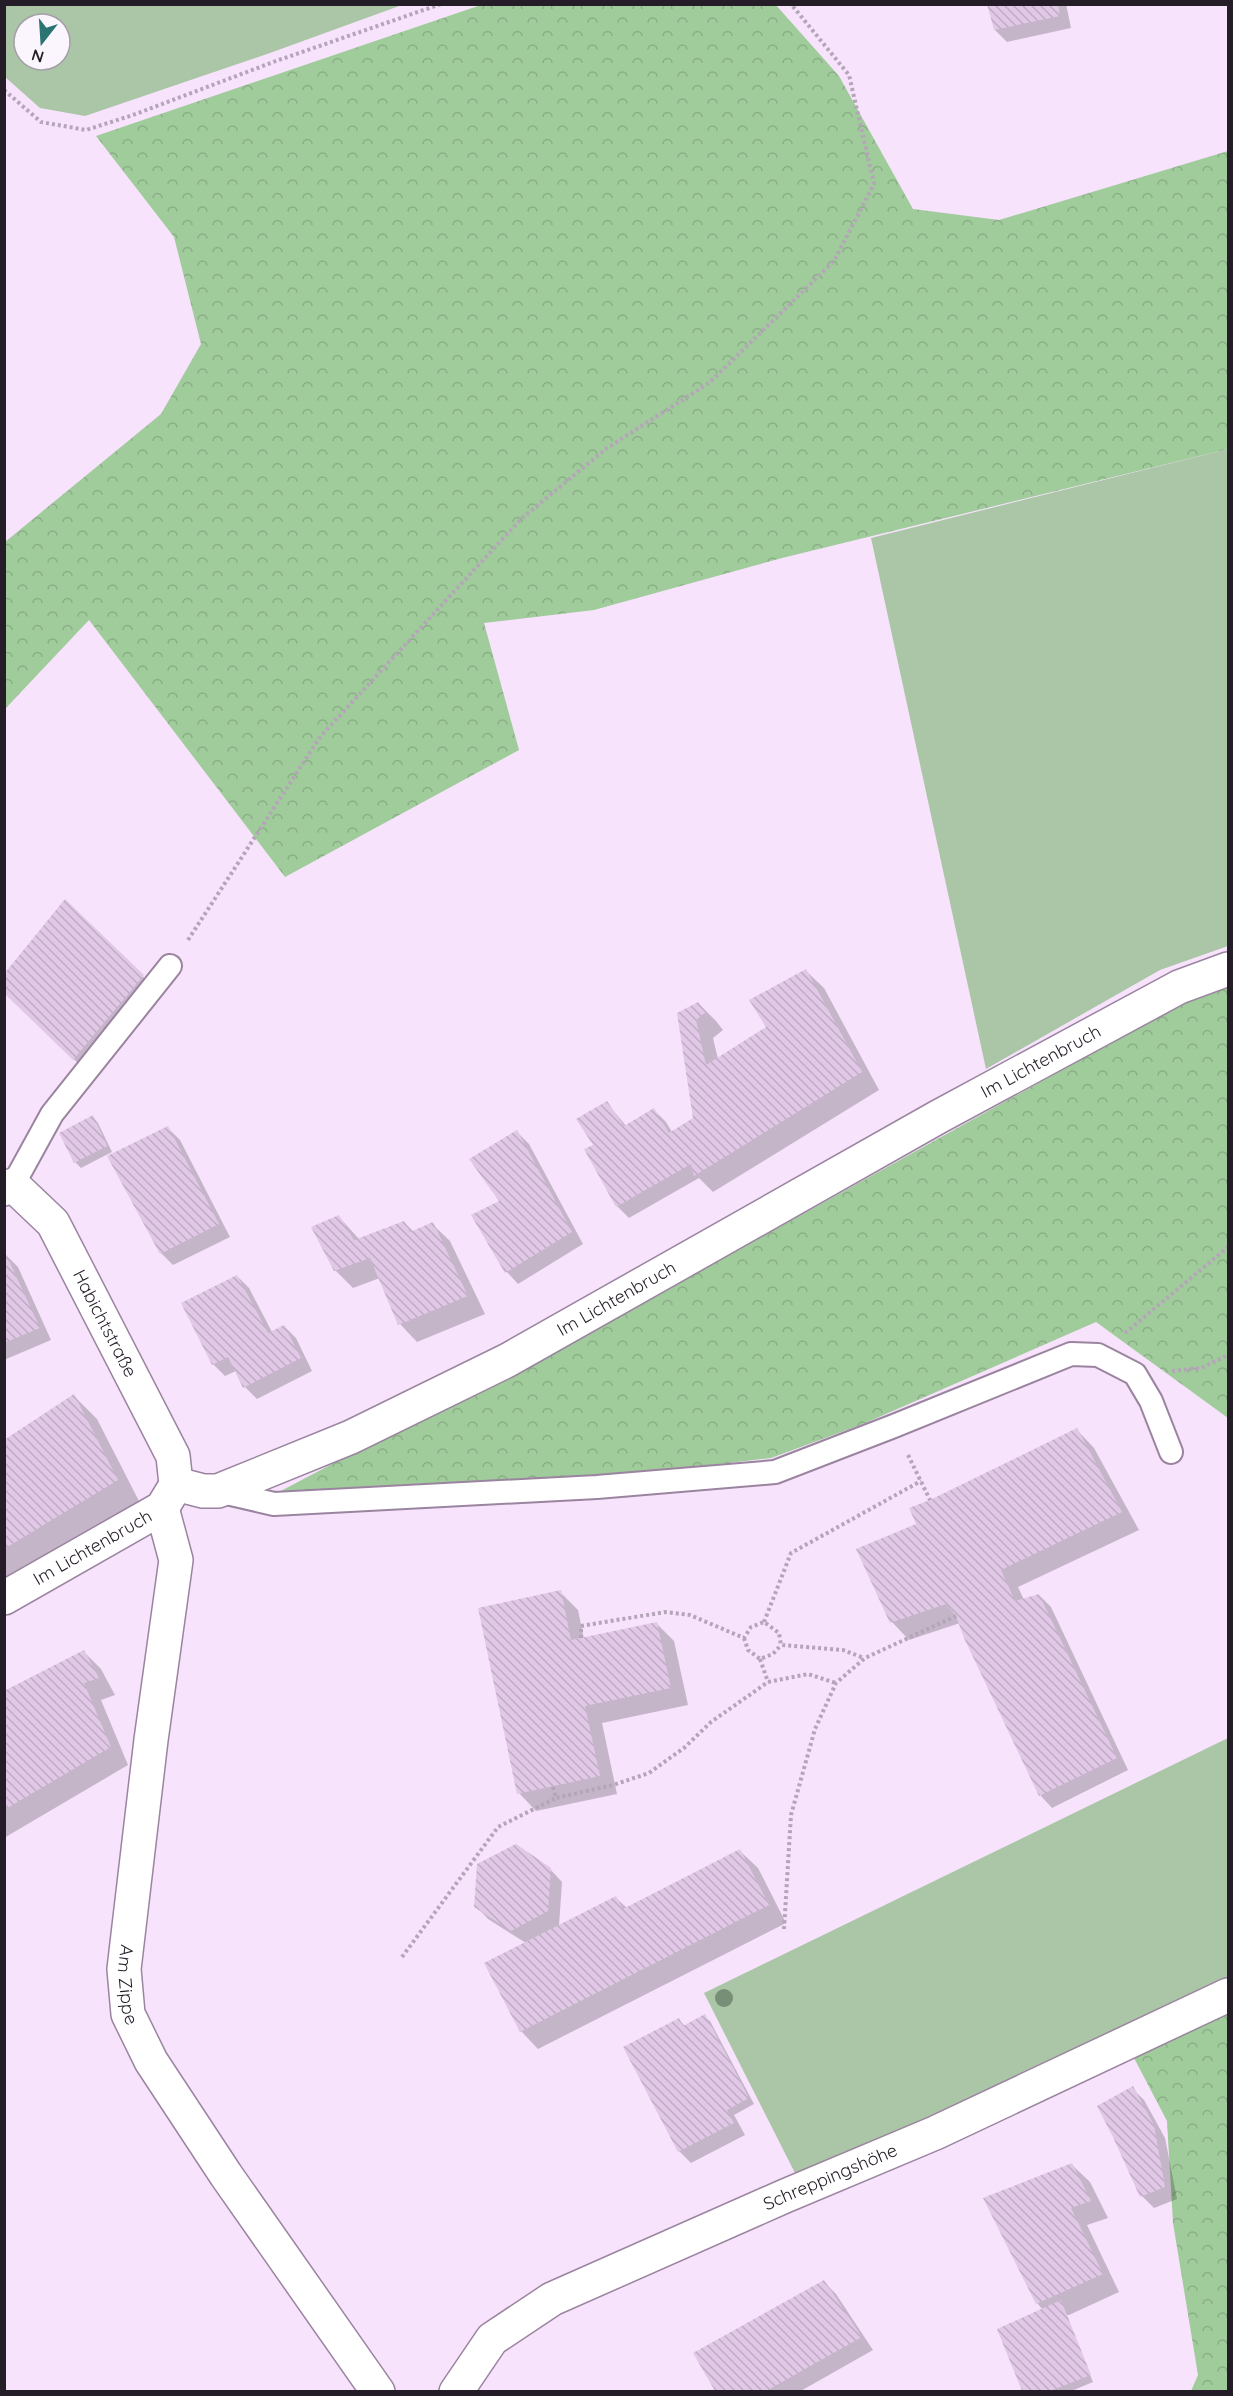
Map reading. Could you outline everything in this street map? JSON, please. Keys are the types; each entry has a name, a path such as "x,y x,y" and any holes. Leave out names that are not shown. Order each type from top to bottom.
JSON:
{"street":[{"name":"Im Lichtenbruch","path":"4,1598 169,1496 218,1491 351,1437 508,1360 938,1117 1169,992 1228,969"},
{"name":"Habichtstraße","path":"9,1187 53,1222 173,1456 169,1496"},
{"name":"Am Zippe","path":"169,1496 176,1560 151,1740 124,1969 128,2014 151,2061 226,2175 378,2391"},
{"name":"Schreppingshöhe","path":"456,2391 492,2339 552,2299 785,2196 935,2133 1228,1995"}],"lane":[{"path":"9,1187 52,1114 170,966"},
{"path":"218,1491 274,1504 597,1487 775,1472 1071,1354 1098,1354 1135,1374 1151,1401 1171,1452"}],"path":[{"path":"4,90 41,122 86,130 441,4"},
{"path":"170,966 320,737 521,519 607,448 709,383 834,261 874,184 849,75 791,4"},
{"path":"1134,1326 1228,1248"},
{"path":"1135,1374 1201,1368 1228,1355"},
{"path":"894,1426 930,1500"},
{"path":"744,1638 751,1627 764,1622 791,1553 921,1481"},
{"path":"581,1638 581,1626 665,1612 690,1615 744,1638 748,1650 760,1659 768,1682"},
{"path":"784,1929 791,1815 815,1729 836,1683 865,1659 956,1616"},
{"path":"760,1659 773,1654 781,1644 779,1633 764,1622"},
{"path":"781,1644 843,1650 865,1659"},
{"path":"402,1957 498,1827 555,1797 613,1785 649,1773 684,1748 718,1717 768,1682 808,1674 836,1683"},
{"path":"553,1786 555,1797"}],"green space":[{"path":"5,4 402,4 270,53 85,116 40,108 5,77"},
{"path":"775,4 839,76 913,209 999,220 1228,151 1228,449 782,558 594,610 484,623 519,750 285,877 89,620 5,709 5,542 161,414 201,344 174,237 96,136 481,5"},
{"path":"1228,449 1228,946 1160,970 986,1069 871,538"},
{"path":"1228,986 1228,1418 1096,1322 863,1424 771,1458 679,1469 533,1480 277,1493 711,1265 1184,1002"},
{"path":"1228,1738 1228,1984 798,2179 704,1993"},
{"path":"1228,2014 1228,2391 1191,2391 1198,2375 1173,2223 1167,2121 1133,2056"}],"building":[{"path":"987,4 1058,4 1060,16 994,30"},
{"path":"65,899 144,975 73,1060 4,993 4,974"},
{"path":"806,969 862,1072 694,1176 691,1164 616,1207 584,1149 593,1145 576,1119 607,1101 624,1126 654,1108 669,1133 693,1118 677,1013 698,1002 706,1012 696,1020 706,1065 766,1027 749,1000"},
{"path":"93,1115 107,1146 74,1163 59,1133"},
{"path":"168,1126 219,1224 160,1254 107,1156"},
{"path":"517,1130 572,1232 505,1273 471,1215 499,1201 469,1159"},
{"path":"339,1215 354,1240 404,1221 410,1232 433,1222 468,1296 398,1325 370,1258 334,1271 311,1227"},
{"path":"4,1254 40,1328 4,1343"},
{"path":"237,1275 268,1333 284,1325 301,1358 243,1388 228,1357 212,1365 181,1303"},
{"path":"74,1394 118,1480 4,1549 4,1440"},
{"path":"1077,1428 1122,1512 1001,1570 1015,1601 1039,1594 1117,1758 1039,1796 964,1638 956,1616 946,1604 890,1623 856,1549 916,1524 909,1508 930,1500"},
{"path":"561,1590 571,1640 657,1622 671,1688 585,1706 600,1776 517,1794 478,1608"},
{"path":"84,1650 99,1678 84,1683 111,1747 4,1810 4,1691"},
{"path":"516,1844 551,1868 548,1911 511,1931 474,1907 477,1864"},
{"path":"740,1849 769,1905 520,2032 484,1963 616,1896 623,1909"},
{"path":"705,2014 749,2098 727,2110 734,2123 678,2152 623,2047 679,2018 683,2026"},
{"path":"1133,2086 1154,2125 1165,2187 1140,2197 1097,2106"},
{"path":"1072,2163 1091,2201 1071,2208 1103,2274 1036,2304 983,2198"},
{"path":"824,2280 862,2337 766,2391 715,2391 693,2353"},
{"path":"1061,2300 1091,2375 1050,2391 1022,2391 997,2329"}]}
